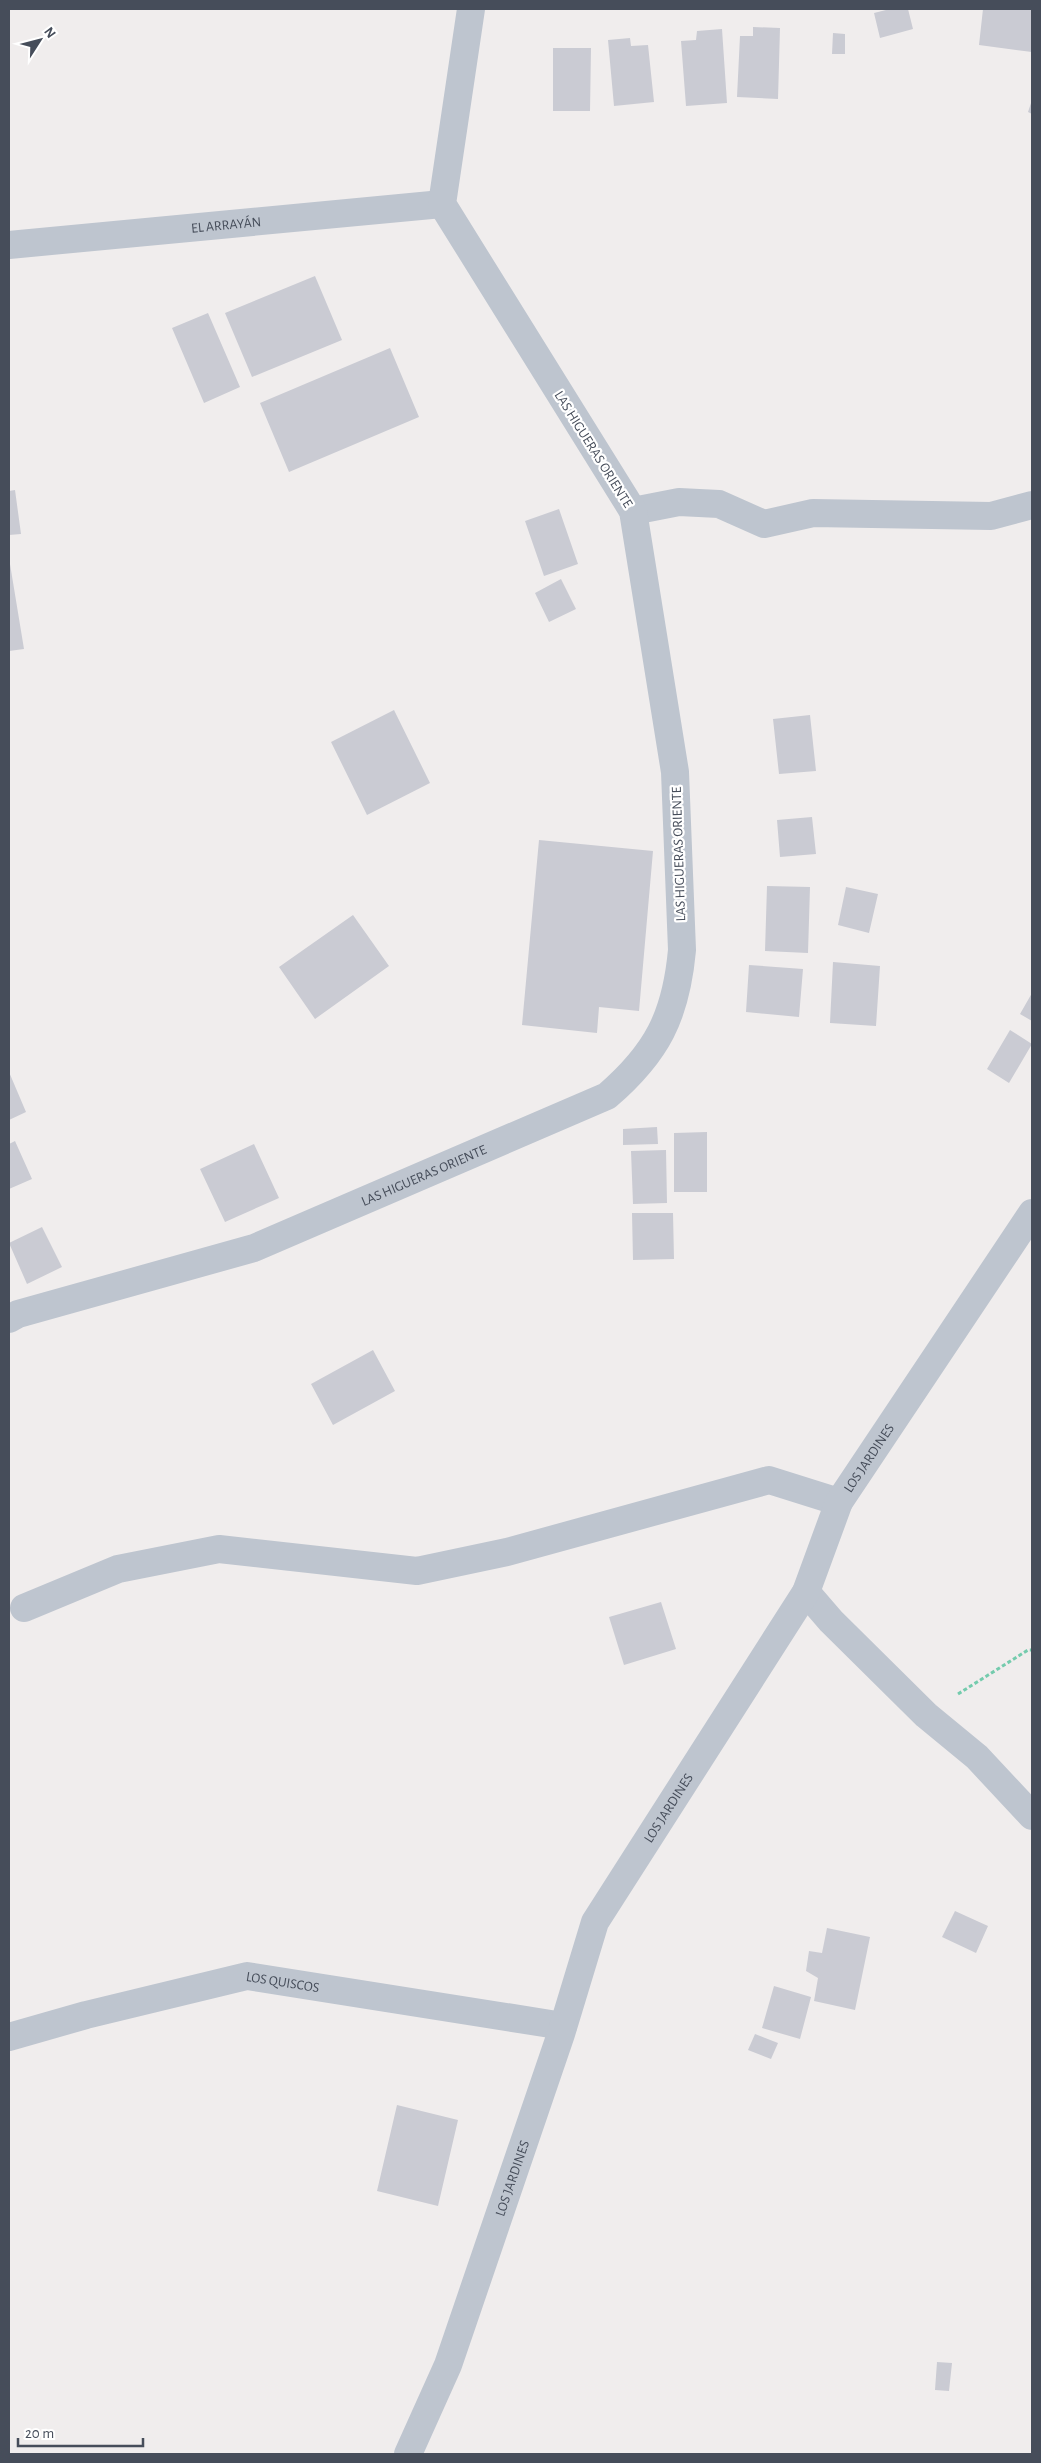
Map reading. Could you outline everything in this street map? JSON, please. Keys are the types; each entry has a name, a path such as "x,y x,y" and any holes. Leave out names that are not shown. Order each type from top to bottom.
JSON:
{"street":[{"path":"442,204 471,9"},
{"name":"EL ARRAYÁN","path":"9,245 442,204"},
{"name":"LAS HIGUERAS ORIENTE","path":"9,1319 27,1311 254,1248 607,1096 629,1077 648,1055 663,1030 673,1004 680,977 682,950 675,772 633,511 442,204"},
{"path":"633,511 679,502 719,504 764,524 813,513 991,516 1032,505"},
{"name":"LOS JARDINES","path":"408,2454 448,2365 563,2026 595,1922 806,1592 839,1502 1032,1213"},
{"path":"24,1608 118,1569 219,1549 417,1571 507,1552 769,1480 839,1502"},
{"path":"806,1592 831,1621 926,1715 977,1757 1032,1816"},
{"name":"LOS QUISCOS","path":"9,2036 86,2014 248,1976 563,2026"}],"path":[{"path":"926,1715 1028,1650 1032,1650"}],"building":[{"path":"890,9 908,9 913,29 880,38 874,13"},
{"path":"983,9 1032,9 1032,52 979,45"},
{"path":"753,27 780,28 778,99 737,97 740,36 753,36"},
{"path":"722,29 727,103 686,106 681,41 696,40 697,31"},
{"path":"833,33 845,34 845,54 832,54"},
{"path":"630,38 631,46 648,45 654,102 614,106 608,40"},
{"path":"553,48 591,48 590,111 553,111"},
{"path":"1032,100 1032,114 1028,112"},
{"path":"315,276 342,340 252,377 225,313"},
{"path":"208,313 240,387 204,403 172,328"},
{"path":"390,348 419,417 289,472 260,403"},
{"path":"15,490 21,534 9,535 9,491"},
{"path":"559,509 578,564 544,576 525,521"},
{"path":"9,558 24,649 9,651"},
{"path":"561,579 576,609 549,622 535,593"},
{"path":"394,710 430,783 367,815 331,742"},
{"path":"810,715 816,771 779,774 773,719"},
{"path":"812,817 816,854 780,857 777,820"},
{"path":"539,840 653,851 639,1011 599,1007 597,1033 522,1025"},
{"path":"767,886 810,887 808,953 765,951"},
{"path":"846,887 878,894 869,933 838,925"},
{"path":"353,915 389,966 315,1019 279,967"},
{"path":"833,962 880,966 876,1026 830,1023"},
{"path":"749,965 803,969 799,1017 746,1012"},
{"path":"1032,993 1032,1021 1020,1014"},
{"path":"1010,1030 1032,1044 1009,1083 987,1069"},
{"path":"9,1072 26,1112 9,1120"},
{"path":"657,1127 658,1144 623,1145 623,1129"},
{"path":"707,1132 707,1192 674,1192 674,1133"},
{"path":"15,1141 32,1179 9,1189 9,1144"},
{"path":"254,1144 279,1198 225,1222 200,1169"},
{"path":"666,1150 667,1203 633,1204 631,1151"},
{"path":"632,1213 673,1213 674,1259 633,1260"},
{"path":"42,1227 62,1267 27,1284 9,1243"},
{"path":"373,1350 395,1391 333,1425 311,1384"},
{"path":"661,1602 676,1649 624,1665 609,1617"},
{"path":"955,1911 988,1926 976,1953 942,1937"},
{"path":"827,1928 870,1937 855,2010 814,2001 818,1978 806,1971 809,1951 822,1953"},
{"path":"774,1986 811,1997 800,2039 762,2028"},
{"path":"755,2034 778,2043 771,2059 748,2050"},
{"path":"397,2105 458,2120 438,2206 377,2191"},
{"path":"937,2362 952,2363 949,2391 935,2390"}]}
